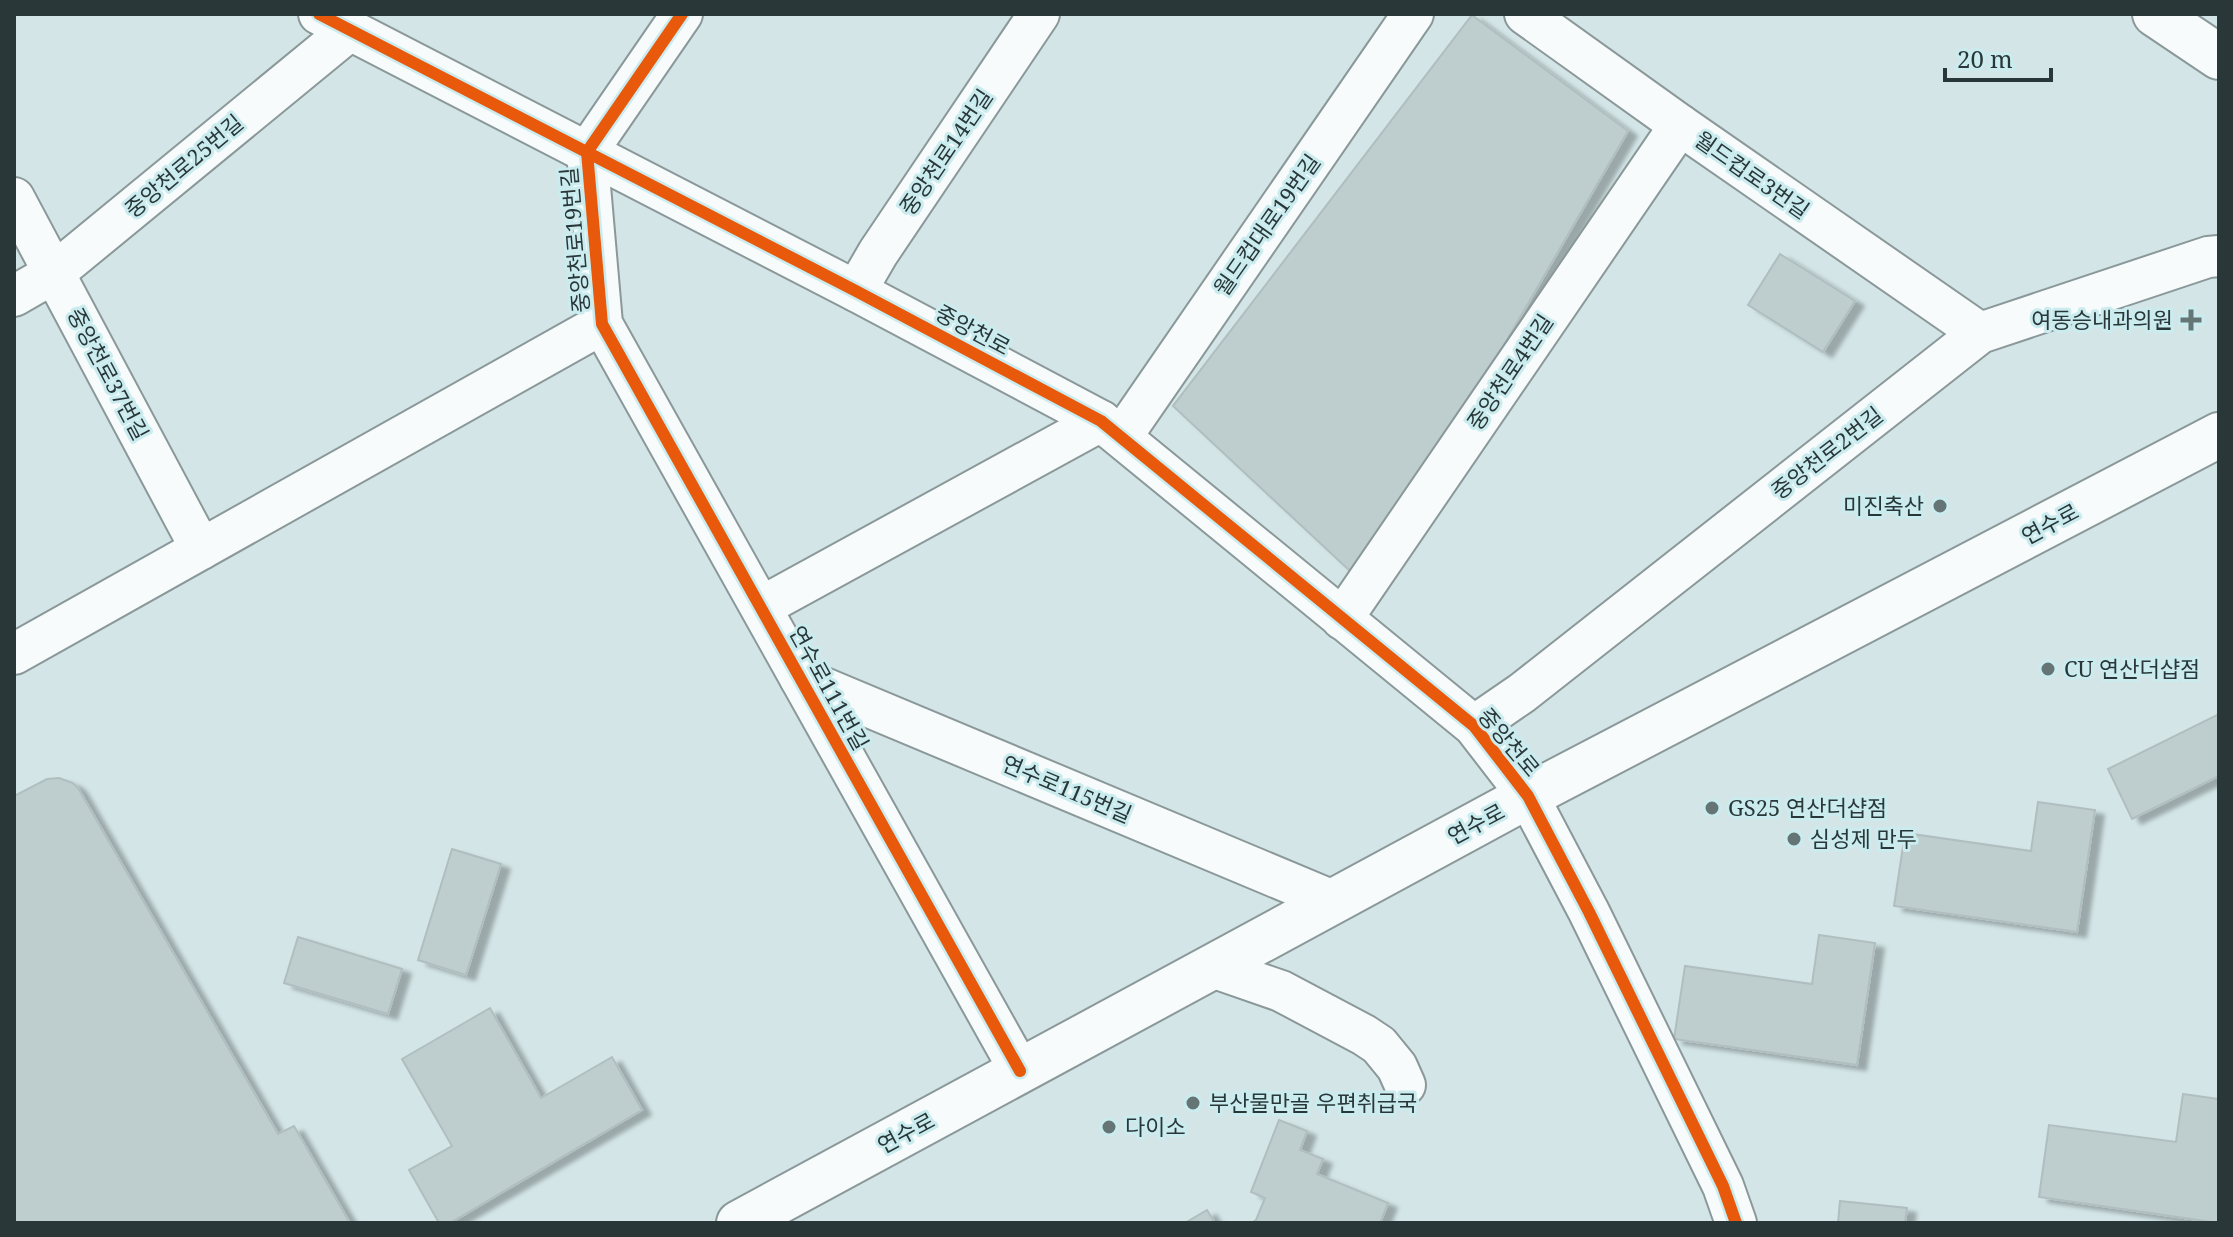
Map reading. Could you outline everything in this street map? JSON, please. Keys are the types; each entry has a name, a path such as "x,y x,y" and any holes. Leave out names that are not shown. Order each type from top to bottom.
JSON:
{"main road":[{"path":"2185,27 2219,57"},
{"path":"2185,27 2219,92"},
{"name":"연수로","path":"739,1223 1528,796 2217,434"}],"street":[{"path":"587,152 682,14"},
{"name":"중앙천로14번길","path":"856,291 878,253 1039,14"},
{"name":"월드컵대로19번길","path":"1112,428 1413,14"},
{"name":"월드컵로3번길","path":"1525,14 1980,333"},
{"name":"중앙천로","path":"329,18 856,291 1112,428 1474,726 1528,796 1589,912 1716,1172 1736,1223"},
{"name":"중앙천로25번길","path":"14,296 54,273 329,18"},
{"name":"중앙천로4번길","path":"1342,619 1680,125"},
{"name":"중앙천로19번길","path":"14,654 602,324 587,152"},
{"name":"중앙천로37번길","path":"14,198 201,549"},
{"name":"중앙천로2번길","path":"1474,726 1522,693 1980,333 2208,257 2219,256"},
{"name":"연수로111번길","path":"602,324 1020,1071"},
{"path":"761,607 1112,428"},
{"name":"연수로115번길","path":"800,678 1333,901"},
{"path":"1212,967 1281,991 1364,1035 1379,1045 1397,1067 1405,1085"}],"building":[{"path":"1472,15 1628,131 1365,585 1173,406"},
{"path":"1780,254 1855,301 1823,352 1748,305"},
{"path":"2219,714 2219,776 2132,819 2108,769"},
{"path":"59,778 78,788 278,1134 294,1126 350,1223 14,1223 14,796 47,779"},
{"path":"2038,802 2095,810 2077,932 1894,906 1905,833 2031,851"},
{"path":"452,849 501,864 466,975 418,960"},
{"path":"1819,935 1875,943 1857,1065 1674,1039 1685,966 1812,984"},
{"path":"298,937 402,969 388,1014 284,983"},
{"path":"490,1008 541,1098 612,1057 642,1110 450,1223 439,1223 409,1170 452,1146 402,1059"},
{"path":"2183,1094 2219,1099 2219,1223 2039,1197 2049,1125 2176,1142"},
{"path":"1279,1120 1307,1131 1300,1150 1323,1159 1317,1174 1388,1203 1380,1223 1251,1223 1256,1220 1265,1198 1251,1192"},
{"path":"1840,1201 1907,1208 1905,1223 1838,1223"},
{"path":"1207,1210 1215,1223 1185,1223"}],"cycle path":[{"path":"319,14 1101,421 1474,726 1528,796 1589,912 1723,1186 1736,1223"},
{"path":"682,14 587,152 602,324 1020,1071"}],"place":[{"name":"여동승내과의원","path":"2191,320"},
{"name":"미진축산","path":"1940,506"},
{"name":"CU 연산더샵점","path":"2048,669"},
{"name":"GS25 연산더샵점","path":"1712,808"},
{"name":"심성제 만두","path":"1794,839"},
{"name":"부산물만골 우편취급국","path":"1193,1103"},
{"name":"다이소","path":"1109,1127"}]}
